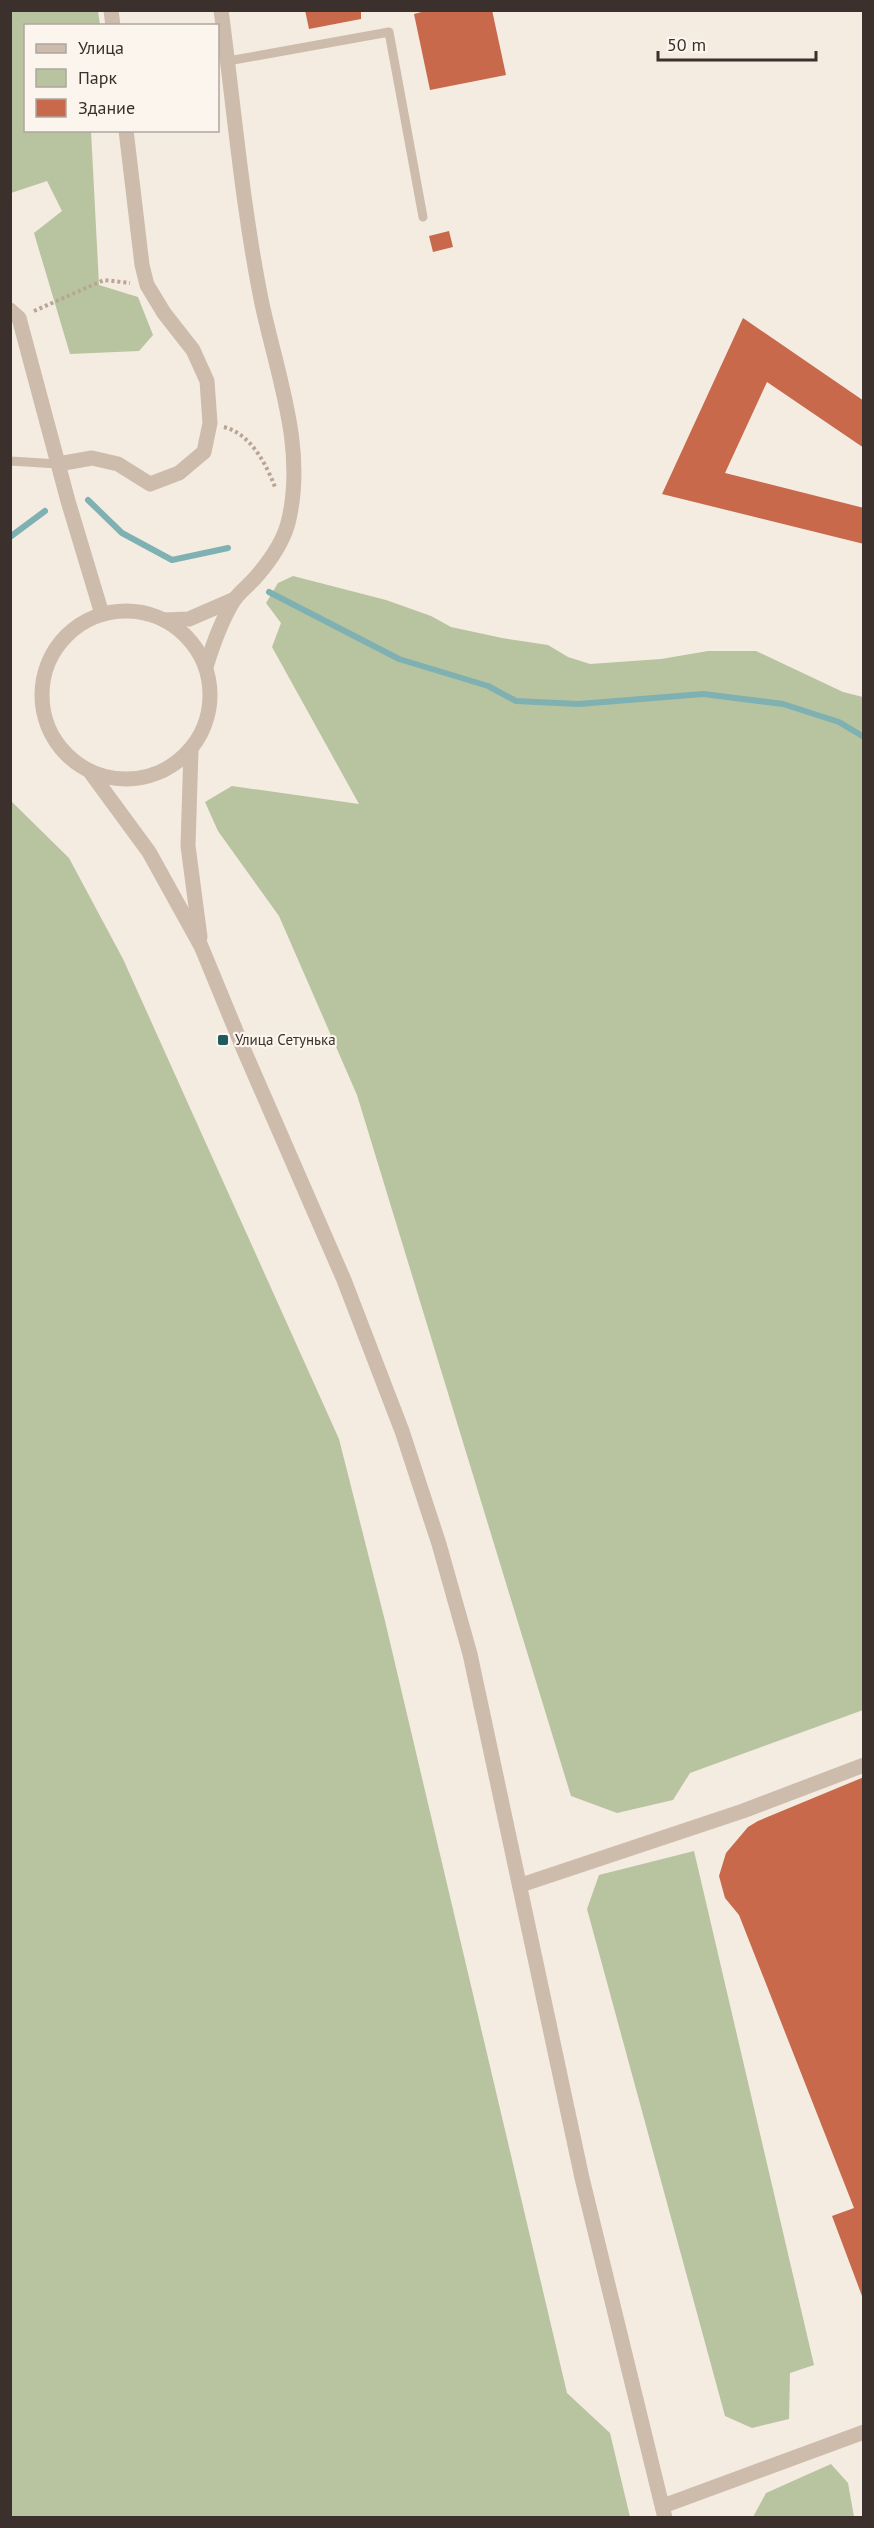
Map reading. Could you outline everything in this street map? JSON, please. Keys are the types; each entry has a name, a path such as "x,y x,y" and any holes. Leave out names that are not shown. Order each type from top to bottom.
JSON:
{"street":[{"path":"206,667 221,625 235,599 267,564 279,544 288,525 296,485 288,412 261,300 245,203 221,10"},
{"path":"58,464 92,458 118,464 150,484 179,473 204,452 210,423 207,381 193,350 164,313 147,285 142,265 126,132"},
{"path":"15,314 102,615"},
{"path":"164,620 189,619 235,599"},
{"path":"91,773 116,779 143,778 170,768 190,750 204,728 210,703 206,667 196,648 182,632 164,620 144,613 123,611 102,615 79,625 60,642 47,665 42,690 44,715 53,739 70,759 91,773 149,852 201,946 344,1280 402,1431 439,1544 471,1654 582,2178 664,2512 864,2432"},
{"path":"190,750 188,846 201,946"},
{"path":"521,1885 742,1811 864,1766"}],"lane":[{"path":"228,62 389,32 423,217"},
{"path":"10,461 58,464"}],"path":[{"path":"15,314 105,280 147,285"},
{"path":"210,423 235,430 266,462 277,493"}],"green space":[{"path":"11,10 98,11 100,24 24,24 24,132 91,132 99,285 138,297 153,335 139,351 70,354 34,233 62,211 47,181 11,193"},
{"path":"293,576 386,600 431,616 451,627 548,645 568,657 590,664 661,659 708,651 756,651 843,692 863,697 863,1710 690,1773 673,1800 617,1813 571,1796 357,1095 279,916 218,831 205,802 232,786 359,804 272,647 281,623 266,603 278,583"},
{"path":"10,800 69,858 123,959 339,1439 385,1621 567,2393 610,2433 630,2517 11,2517"},
{"path":"694,1851 814,2365 790,2373 789,2419 752,2428 725,2416 587,1909 599,1875"},
{"path":"831,2464 848,2483 854,2517 753,2517 766,2493"}],"building":[{"path":"305,10 361,10 361,19 309,29"},
{"path":"429,10 492,10 506,75 430,90 414,14"},
{"path":"449,231 453,247 433,252 429,236"},
{"path":"743,318 864,401 864,448 767,382 725,473 864,508 864,544 662,494"},
{"path":"864,1777 864,2295 862,2296 832,2216 854,2208 739,1915 725,1898 719,1876 726,1853 748,1827"}],"waterway":[{"path":"88,500 122,533 172,560 228,548"},
{"path":"10,537 45,511"},
{"path":"269,592 399,659 488,686 516,701 579,704 703,694 783,704 839,722 864,737"}],"place":[{"name":"Улица Сетунька","path":"223,1040"}]}
